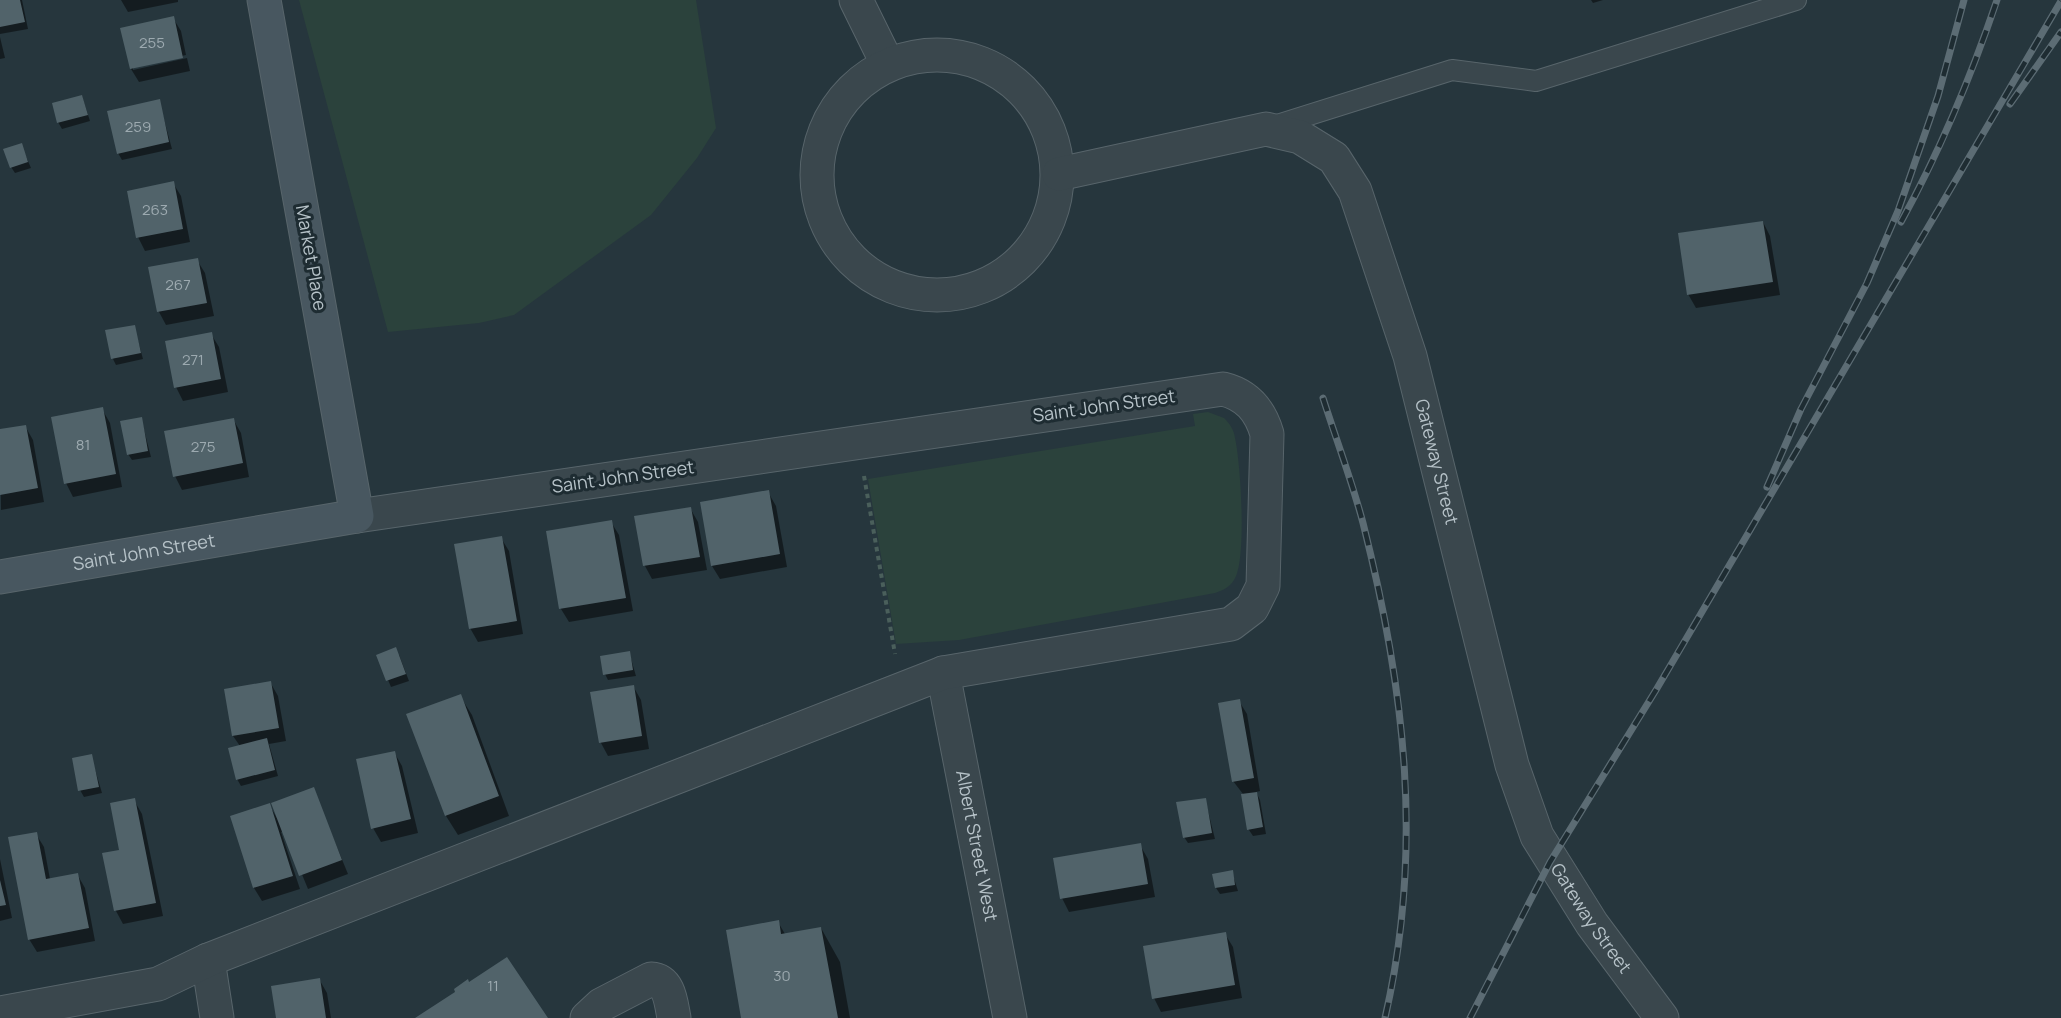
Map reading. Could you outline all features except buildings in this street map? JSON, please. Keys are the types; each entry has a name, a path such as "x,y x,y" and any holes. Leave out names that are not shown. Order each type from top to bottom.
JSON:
{"street":[{"name":"Market Place","path":"264,0 357,516"},
{"path":"856,0 887,63"},
{"path":"926,53 966,57 1003,73 1032,99 1052,135 1059,174 1052,214 1033,249 1004,276 968,293 928,296 889,286 855,264 830,233 817,195 817,155 830,117 854,85 887,63 926,53"},
{"name":"Gateway Street","path":"1059,174 1266,129 1300,137 1334,158 1355,192 1410,356 1512,765 1537,836 1592,924 1662,1018"},
{"name":"Saint John Street","path":"0,577 357,516 1208,391 1223,389 1246,398 1263,420 1267,434 1263,586 1260,596 1242,617 1221,627 943,673"},
{"path":"0,1013 158,984 208,960 943,673"},
{"name":"Albert Street West","path":"943,673 1010,1018"},
{"path":"208,960 217,1018"},
{"path":"587,1018 601,1005 651,979 657,979 666,987 674,1018"}],"lane":[{"path":"1266,129 1452,70 1536,81 1796,0"}],"path":[{"path":"869,505 893,645"}],"green space":[{"path":"299,0 696,0 716,128 697,158 651,215 514,315 479,323 388,332"},
{"path":"1208,412 1224,418 1231,427 1239,468 1242,508 1241,549 1236,576 1227,587 1215,593 959,640 896,644 868,479 1195,426 1193,414"}],"railway":[{"path":"1767,487 1801,409 1867,283 1898,211 1938,96 1964,0"},
{"path":"1901,222 1954,113 1997,0"},
{"path":"1470,1018 1550,862 1656,690 2061,1"},
{"path":"2010,104 2061,32"},
{"path":"1323,398 1363,523 1378,585 1399,708 1406,831 1404,893 1397,955 1385,1018"}]}
